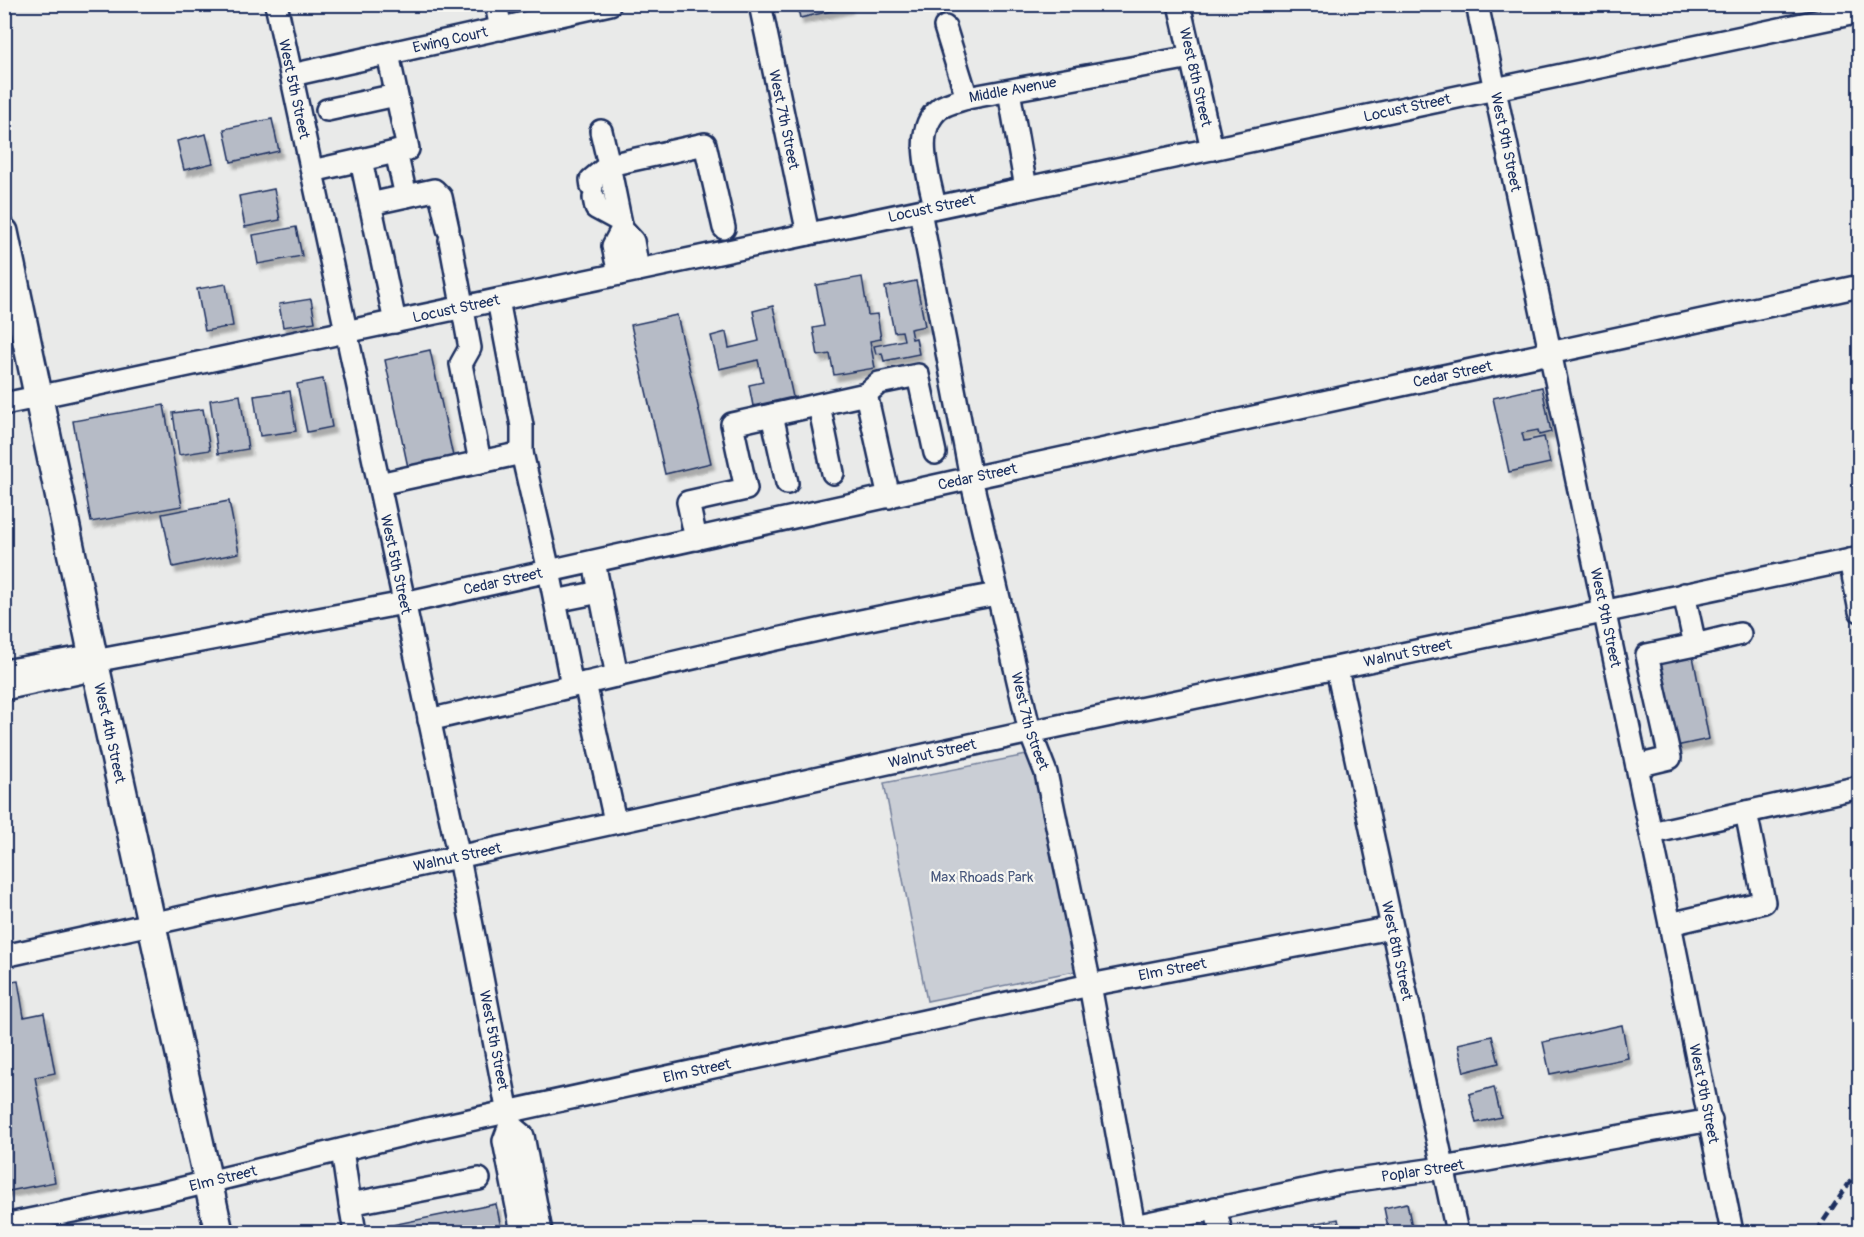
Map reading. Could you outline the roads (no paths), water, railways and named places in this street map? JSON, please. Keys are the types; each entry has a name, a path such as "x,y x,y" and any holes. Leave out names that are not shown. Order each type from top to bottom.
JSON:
{"main road":[{"name":"West 4th Street","path":"4,232 94,661 219,1233"}],"street":[{"name":"West 5th Street","path":"276,4 459,858 509,1119 504,1141 522,1233"},
{"path":"496,4 501,29"},
{"name":"Ewing Court","path":"292,75 501,29 556,10 610,4"},
{"name":"West 7th Street","path":"760,4 808,234"},
{"name":"West 8th Street","path":"1179,4 1212,149"},
{"name":"West 9th Street","path":"1477,4 1711,1120 1732,1233"},
{"name":"Locust Street","path":"4,404 1860,12"},
{"path":"945,27 967,98"},
{"path":"312,171 408,149 388,54"},
{"name":"Middle Avenue","path":"928,209 926,131 932,118 942,107 967,98 1191,57"},
{"path":"1009,91 1026,188"},
{"path":"327,110 396,95"},
{"path":"601,131 621,225"},
{"path":"629,272 633,240 621,225 596,208 593,192 591,180 609,165 705,144 724,228"},
{"path":"396,152 406,196"},
{"path":"361,160 395,322"},
{"path":"370,204 435,190 441,197 470,348 461,364 480,462"},
{"name":"West 7th Street","path":"928,209 970,478 1029,732 1046,773 1090,985 1135,1229"},
{"name":"Cedar Street","path":"4,671 78,658 94,661 404,603 1860,286"},
{"path":"498,300 522,426 522,453 555,601 615,821"},
{"path":"696,539 688,502 746,489 732,424 866,394 879,383 918,375 935,453"},
{"path":"866,394 889,497"},
{"path":"819,405 833,473"},
{"path":"772,415 787,483"},
{"path":"379,484 522,453"},
{"path":"1855,559 1860,611"},
{"name":"Walnut Street","path":"4,956 1029,732 1855,559"},
{"path":"594,562 618,676"},
{"path":"555,601 600,592"},
{"path":"429,720 754,643 997,594"},
{"path":"1684,594 1695,645"},
{"path":"1637,766 1670,758 1647,655 1740,634"},
{"name":"Cedar Street","path":"4,689 78,673 94,661"},
{"name":"West 8th Street","path":"1337,669 1457,1233"},
{"path":"1651,833 1860,788"},
{"path":"1670,924 1764,902 1746,812"},
{"name":"Elm Street","path":"4,1226 208,1182 342,1150 509,1119 1090,985 1391,928"},
{"name":"West 5th Street","path":"509,1119 522,1136 541,1233"},
{"name":"Poplar Street","path":"1135,1229 1215,1208 1337,1183 1443,1168 1711,1120"},
{"path":"342,1150 355,1233"},
{"path":"350,1204 479,1179"},
{"path":"1215,1208 1221,1233"}],"railway":[{"path":"1816,1232 1860,1167"}],"park label":[{"name":"Max Rhoads Park","path":"982,877"}]}
